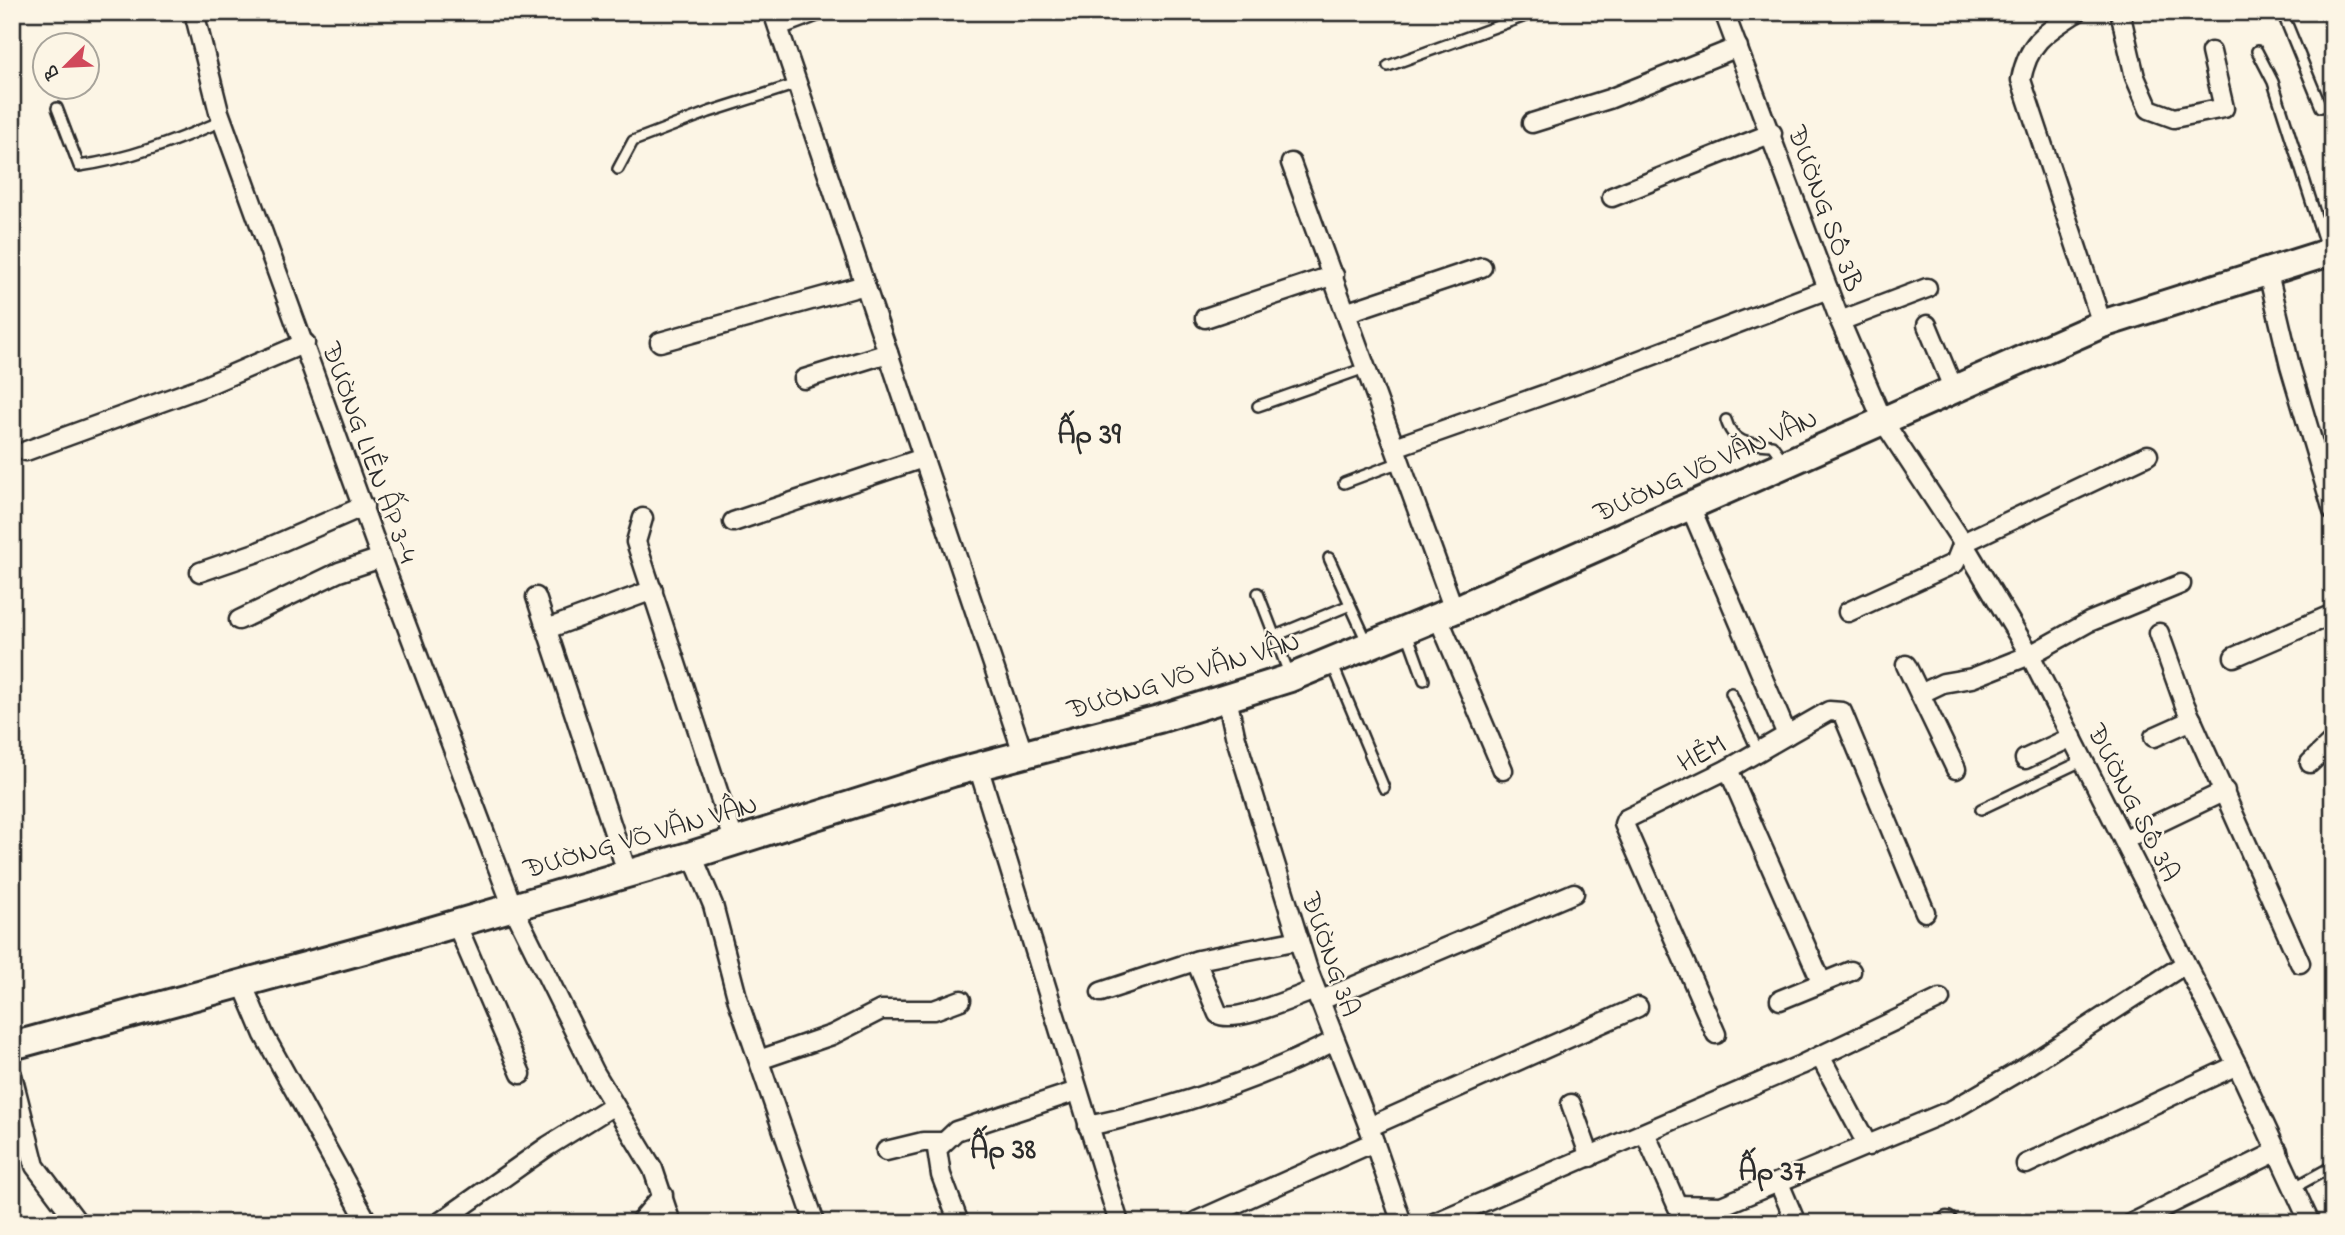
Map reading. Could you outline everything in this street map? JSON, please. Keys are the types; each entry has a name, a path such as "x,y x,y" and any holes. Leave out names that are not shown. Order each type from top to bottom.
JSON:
{"street":[{"name":"ĐƯỜNG LIÊN ẤP 3-4","path":"194,12 222,121 364,506 380,558 512,905 595,1073 653,1169 671,1223"},
{"path":"815,12 776,19 1023,753"},
{"name":"ĐƯỜNG SỐ 3B","path":"1724,12 1772,133 1840,321 1883,421"},
{"path":"2077,12 2047,31 2026,55 2021,80 2102,324"},
{"path":"2120,12 2136,77 2149,109 2174,118 2224,108 2211,52"},
{"path":"1532,123 1609,99 1738,47"},
{"path":"1612,197 1772,133"},
{"path":"1291,163 1368,367 1398,454 1446,613 1503,770"},
{"name":"ĐƯỜNG VÕ VĂN VÂN","path":"12,1046 456,923 692,855 978,766 1159,719 1290,678 1446,613 2102,324 2223,283 2268,273 2330,252"},
{"path":"1348,313 1482,267"},
{"path":"2268,273 2290,366 2324,450 2333,511"},
{"path":"1205,318 1334,275"},
{"path":"660,342 865,285"},
{"path":"1840,321 1927,288"},
{"path":"1398,454 1828,289"},
{"path":"1927,325 1954,390"},
{"path":"26,451 205,386 305,343"},
{"path":"804,379 888,353"},
{"name":"ĐƯỜNG SỐ 3A","path":"1883,421 1963,543 2030,655 2237,1065 2310,1223"},
{"path":"1848,612 1955,563 1963,543 2148,455"},
{"path":"733,522 923,458"},
{"path":"200,572 258,552 364,506"},
{"path":"1690,506 1787,735"},
{"path":"643,518 636,542 734,840"},
{"path":"239,620 339,572 380,558"},
{"path":"1920,694 1943,683 1972,678 2030,655 2088,622 2181,584"},
{"path":"547,629 653,590"},
{"path":"536,597 627,872"},
{"path":"2234,657 2333,614"},
{"path":"2159,633 2192,720 2300,963"},
{"path":"1906,665 1956,769"},
{"name":"ĐƯỜNG 3A","path":"1227,698 1235,735 1317,995 1372,1134 1402,1223"},
{"name":"HẺM","path":"1716,1034 1624,824 1626,818 1728,769 1829,711 1842,712 1925,912"},
{"path":"2154,737 2192,720"},
{"path":"2025,759 2072,737"},
{"path":"2310,763 2333,741"},
{"path":"978,766 1119,1223"},
{"path":"1728,769 1821,981"},
{"path":"2125,839 2225,791"},
{"path":"692,855 713,905 738,1001 815,1223"},
{"path":"1196,961 1218,1014 1224,1018 1317,995 1574,893"},
{"path":"456,923 521,1074"},
{"path":"1101,992 1196,961 1299,940"},
{"path":"1677,1205 1721,1206 1954,1109 2026,1067 2185,964"},
{"path":"1780,1000 1851,971"},
{"path":"243,983 264,1035 368,1223"},
{"path":"1434,1223 1820,1056 1940,999"},
{"path":"759,1059 832,1035 881,1010 934,1010 961,1000"},
{"path":"1197,1221 1637,1007"},
{"path":"1088,1126 1155,1112 1253,1076 1334,1041"},
{"path":"1820,1056 1868,1146"},
{"path":"2026,1164 2237,1065"},
{"path":"12,1075 35,1166 78,1223"},
{"path":"959,1223 942,1175 937,1149 942,1142 956,1131 1077,1091"},
{"path":"1571,1104 1590,1157"},
{"path":"439,1223 548,1146 614,1105"},
{"path":"1645,1133 1685,1223"},
{"path":"886,1151 942,1142"},
{"path":"2132,1223 2278,1151"},
{"path":"1779,1183 1796,1223"},
{"path":"639,1223 663,1195"}],"lane":[{"path":"1388,66 1536,12"},
{"path":"2282,12 2321,107"},
{"path":"2257,51 2282,107 2330,252"},
{"path":"618,169 633,141 709,111 797,84"},
{"path":"57,108 79,166 113,161 157,149 222,121"},
{"path":"1258,406 1368,367"},
{"path":"1726,420 1730,433 1745,444 1772,445 1786,464"},
{"path":"1344,483 1398,454"},
{"path":"1329,558 1368,646"},
{"path":"1258,593 1290,678"},
{"path":"1275,636 1350,605"},
{"path":"1406,630 1424,681"},
{"path":"1332,661 1384,788"},
{"path":"1731,693 1758,751"},
{"path":"1981,809 2084,760"},
{"path":"2295,1187 2333,1166"}],"district":[{"name":"Ấp 39","path":"1089,433"},
{"name":"Ấp 38","path":"1003,1148"},
{"name":"Ấp 37","path":"1772,1170"}]}
